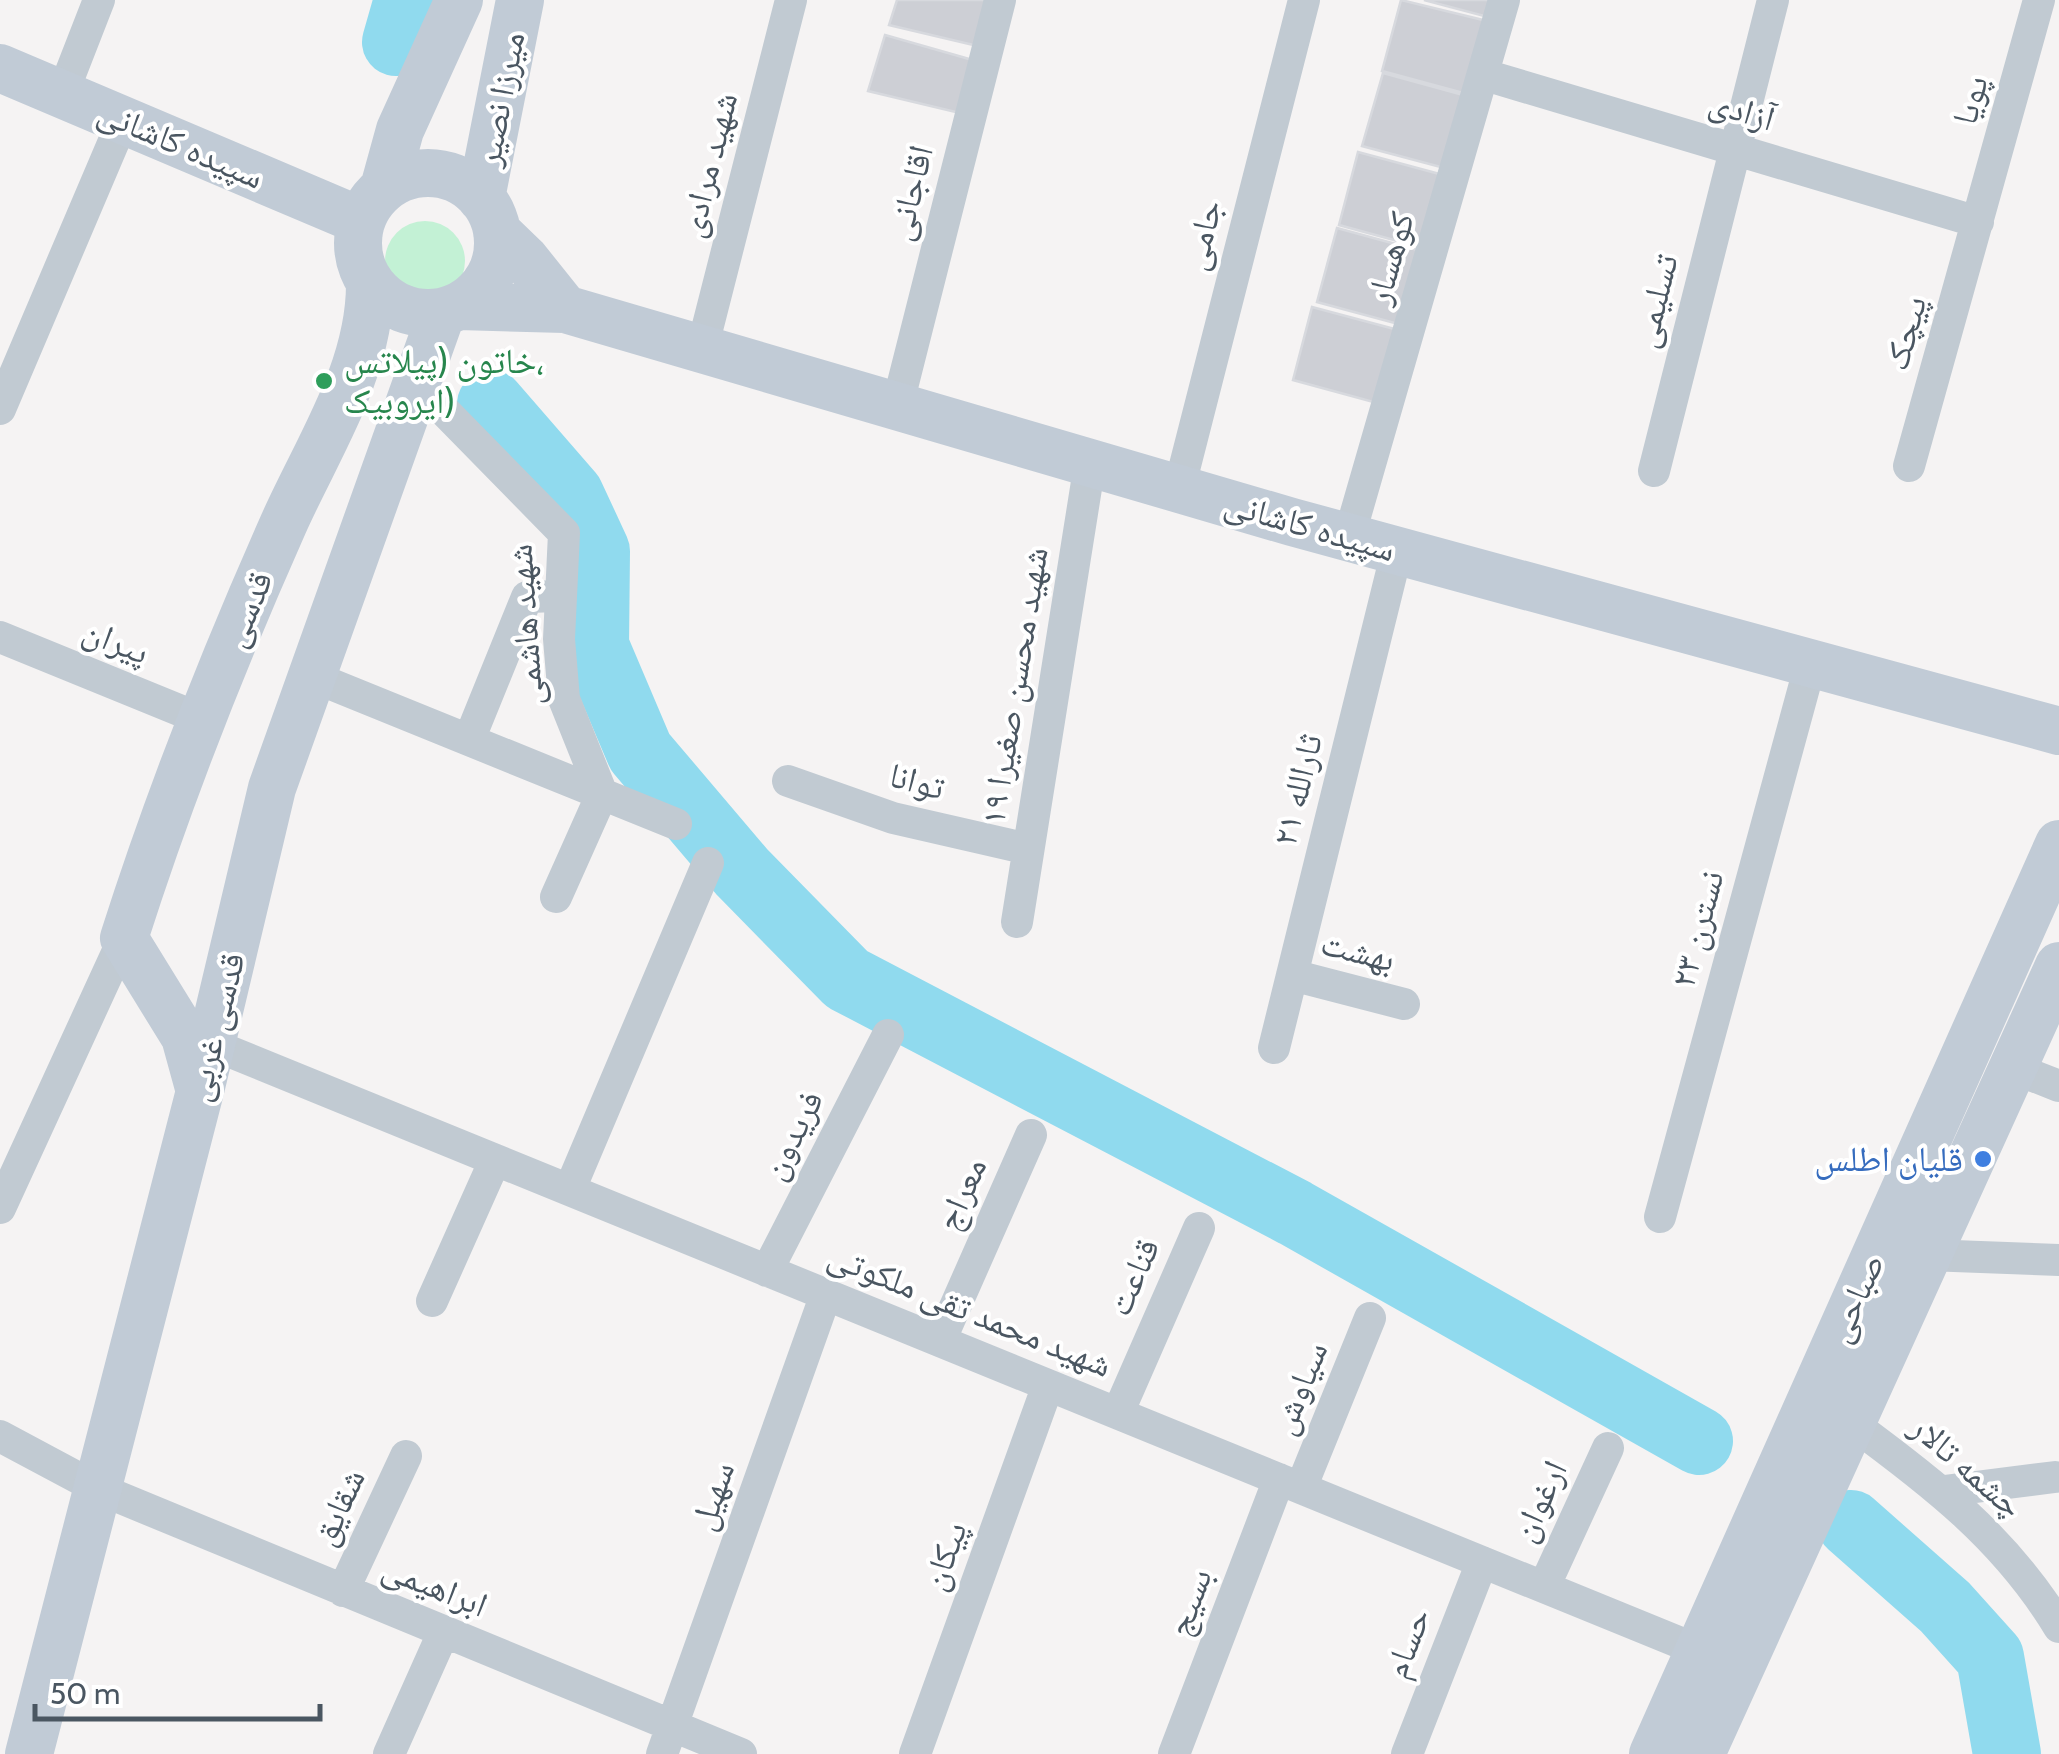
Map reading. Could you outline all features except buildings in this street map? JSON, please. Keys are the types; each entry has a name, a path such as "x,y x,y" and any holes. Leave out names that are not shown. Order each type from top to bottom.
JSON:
{"street":[{"path":"62,94 99,0"},
{"name":"میرزا نصیر","path":"373,204 400,130 458,0"},
{"name":"میرزا نصیر","path":"489,215 520,0"},
{"name":"شهید مرادی","path":"702,350 792,0"},
{"name":"اقاجانی","path":"897,406 1000,0"},
{"name":"جامی","path":"1179,489 1304,0"},
{"name":"کوهسار","path":"1350,538 1504,0"},
{"name":"تسلیمی","path":"1654,471 1772,0"},
{"name":"پویا","path":"1978,222 2039,0"},
{"name":"سپیده کاشانی","path":"0,68 123,120 373,204"},
{"name":"آزادی","path":"1485,75 1978,222"},
{"path":"0,410 123,120"},
{"path":"489,215 494,267 485,282 450,309 402,309 370,284 358,242 373,204 408,175 435,173 461,181 525,258 564,309"},
{"name":"پیچک","path":"1909,466 1978,222"},
{"name":"قدسی","path":"124,938 202,720 284,523 342,402 370,322 370,284"},
{"name":"سپیده کاشانی","path":"450,309 564,309 1350,538 2059,731"},
{"name":"قدسی غربی","path":"28,1754 200,1091 272,788 416,382 450,309"},
{"name":"شهید هاشمی","path":"416,382 564,532 560,596 564,700 602,794"},
{"name":"شهید محسن صغیرا ۱۹","path":"1016,922 1090,463"},
{"name":"ثارالله ۲۱","path":"1274,1048 1397,550"},
{"path":"469,740 527,597 560,596"},
{"name":"پیران","path":"0,637 202,720"},
{"name":"نسترن ۲۳","path":"1660,1217 1811,662"},
{"path":"311,676 676,824"},
{"name":"توانا","path":"788,780 894,818 1028,848"},
{"path":"556,898 602,794"},
{"name":"صباحی","path":"1653,1754 2059,844"},
{"path":"570,1189 708,863"},
{"path":"124,938 185,1037 200,1091"},
{"path":"0,1208 124,938"},
{"name":"صباحی","path":"1701,1754 2059,966"},
{"name":"بهشت","path":"1292,976 1404,1004"},
{"name":"فریدون","path":"767,1270 888,1035"},
{"name":"شهید محمد تقی ملکوتی","path":"211,1044 1698,1650"},
{"path":"2013,1068 2059,1086"},
{"name":"معراج","path":"940,1341 1031,1134"},
{"path":"432,1301 496,1160"},
{"name":"قناعت","path":"1118,1413 1198,1228"},
{"path":"1926,1254 2059,1260"},
{"name":"سهیل","path":"668,1739 826,1294"},
{"name":"سیاوش","path":"1290,1484 1370,1318"},
{"name":"پیکان","path":"915,1754 1048,1385"},
{"name":"چشمه تالار","path":"1850,1422 1944,1490 2032,1582 2059,1627"},
{"name":"ابراهیمی","path":"0,1436 98,1489 444,1633 668,1739 742,1754"},
{"name":"ارغوان","path":"1544,1587 1608,1448"},
{"name":"شقایق","path":"343,1591 406,1456"},
{"path":"1944,1490 2055,1477"},
{"name":"بسیج","path":"1174,1754 1290,1484"},
{"name":"حسام","path":"1407,1754 1482,1562"},
{"path":"389,1754 444,1633"}],"green space":[{"path":"425,221 440,224 453,233 462,246 462,276 453,289 440,298 425,301 410,298 397,289 388,276 385,261 388,246 397,233 410,224"}],"waterway":[{"path":"396,42 408,0"},
{"path":"491,404 570,495 596,551 595,646 640,752 742,872 847,979 1295,1213 1699,1441"},
{"path":"1851,1524 1945,1607 1990,1657 2007,1754"}],"place":[{"name":"خاتون (پیلاتس، ایروبیک)","path":"324,381"},
{"name":"قلیان اطلس","path":"1983,1159"}]}
